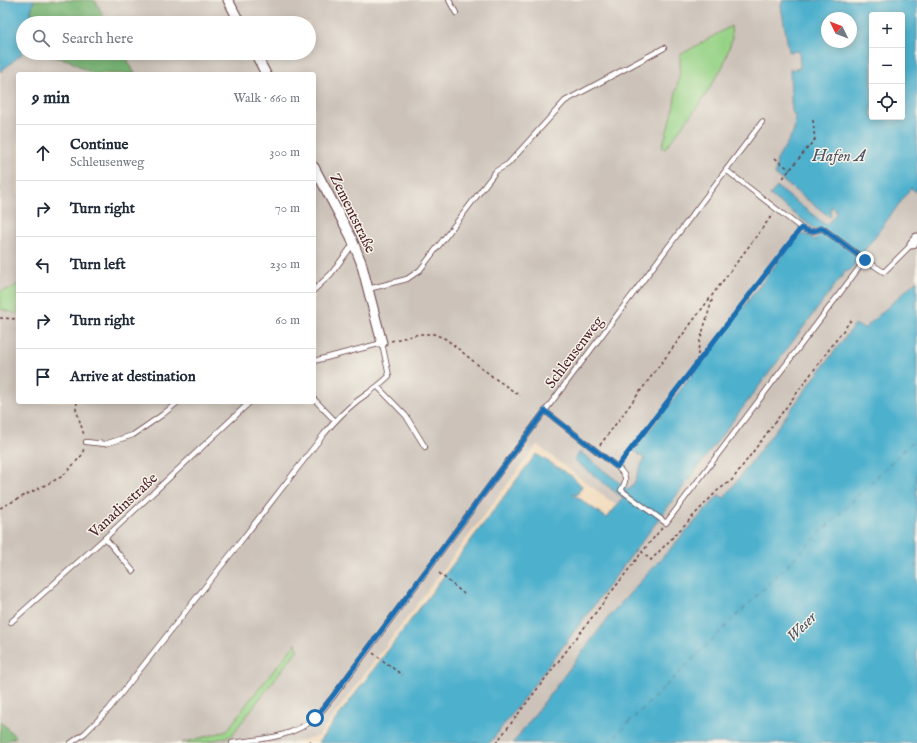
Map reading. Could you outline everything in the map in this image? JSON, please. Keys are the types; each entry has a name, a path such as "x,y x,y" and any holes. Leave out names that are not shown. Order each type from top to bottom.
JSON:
{"street":[{"path":"228,0 236,16"},
{"path":"259,60 265,72"},
{"name":"Zementstraße","path":"316,171 352,237 361,262 382,343"}],"lane":[{"path":"449,0 456,13"},
{"path":"368,289 407,279 420,270 496,170 508,164 564,101 664,48"},
{"name":"Schleusenweg","path":"232,743 295,731 315,718 337,691 762,122"},
{"path":"726,170 801,228 809,232 822,228 865,260 884,272 914,241"},
{"path":"316,288 331,274 354,244"},
{"path":"545,411 617,467 624,474 626,480 621,490 666,523 865,260"},
{"path":"71,743 85,733 109,709 335,421 356,402 378,387 389,376 382,343 316,360"},
{"path":"378,387 406,416 425,447"},
{"path":"316,401 335,421"},
{"path":"86,442 105,444 133,435 176,404"},
{"name":"Vanadinstraße","path":"11,622 105,538 248,404"},
{"path":"105,538 133,571"}],"path":[{"path":"812,120 815,142"},
{"path":"783,178 815,139"},
{"path":"775,158 790,170"},
{"path":"596,450 777,210"},
{"path":"617,467 801,228"},
{"path":"697,362 699,344 713,295"},
{"path":"0,318 16,319"},
{"path":"642,552 651,560 717,491 732,480 851,320"},
{"path":"382,343 419,334 434,334 446,339 493,377 520,396"},
{"path":"0,508 63,476 82,455 86,442 76,409 77,404"},
{"path":"496,743 642,552 666,523"},
{"path":"439,573 464,594"},
{"path":"373,653 402,675"},
{"path":"309,743 312,739"}],"shaded area":[{"path":"0,0 783,0 781,6 788,52 799,51 800,68 790,70 792,111 795,117 794,131 777,160 830,213 831,206 836,210 836,214 815,240 799,234 634,450 644,458 634,483 617,506 537,445 318,736 292,743 0,743"},
{"path":"911,188 917,193 917,280 865,328 855,324 723,498 719,495 611,614 513,743 490,743 845,272 850,270"}],"green space":[{"path":"34,0 95,0 103,16 32,16 31,11"},
{"path":"731,26 732,39 723,66 703,99 665,149 662,147 672,115 680,70 680,55"},
{"path":"68,60 128,60 134,72 89,72"},
{"path":"16,285 16,313 0,309 0,291 13,288"},
{"path":"296,643 298,649 231,736 203,743 182,743 227,731 248,702"},
{"path":"0,721 16,737 0,743"}],"water":[{"path":"0,0 34,0 31,11 32,16 16,16 16,59 0,72"},
{"name":"Hafen A","path":"783,0 917,0 917,193 911,188 850,270 845,272 490,743 318,743 536,454 573,477 582,486 577,495 574,493 573,494 607,518 623,498 574,460 580,452 629,490 634,483 644,458 634,451 799,234 808,235 815,240 820,233 770,195 777,187 826,225 836,214 836,210 831,206 830,213 832,215 830,217 775,175 777,160 794,131 795,117 792,111 790,70 800,68 799,51 789,52 781,6"},
{"name":"Weser","path":"917,280 917,743 513,743 611,614 719,495 724,498 855,324 865,328"}],"ferry route":[{"path":"608,743 917,437"}],"route":[{"path":"315,718 545,411 617,467 801,228 809,232 822,228 865,260"}]}
